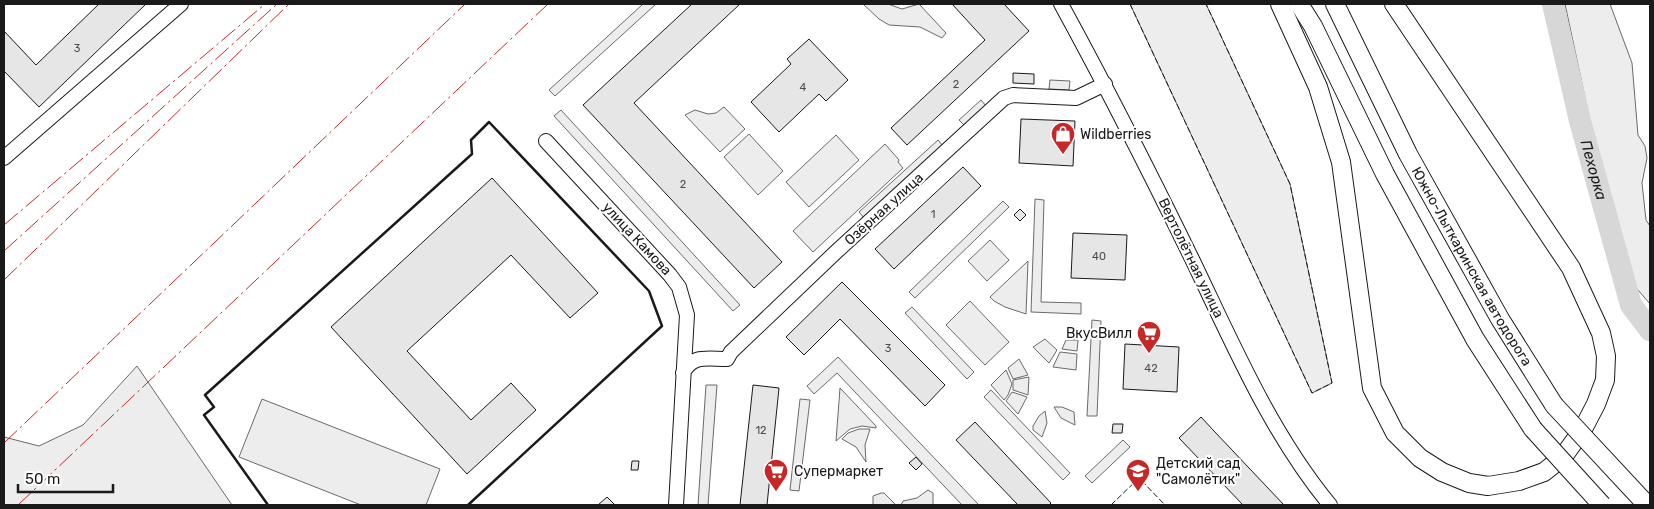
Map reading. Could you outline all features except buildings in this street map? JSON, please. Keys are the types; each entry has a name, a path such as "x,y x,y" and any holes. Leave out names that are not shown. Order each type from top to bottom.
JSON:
{"main road":[{"path":"1280,4 1318,87 1341,162 1372,388 1395,434 1420,458 1442,472 1469,483 1488,486 1519,481 1544,472 1562,456 1583,429 1596,404 1605,380 1606,356 1601,333 1571,268 1394,4"},
{"path":"1299,4 1313,26 1385,174 1475,339 1533,429 1602,505"},
{"name":"Южно-Лыткаринская автодорога","path":"1335,4 1408,154 1500,319 1554,405 1647,505"}],"street":[{"path":"4,158 182,4"},
{"name":"Вертолётная улица","path":"1061,4 1129,128 1242,367 1298,463 1330,505"},
{"name":"Озёрная улица","path":"682,373 686,365 694,359 727,359 731,352 837,250 1004,98 1013,95 1076,98 1105,84"},
{"name":"улица Камова","path":"546,141 679,287 687,314 682,373 676,505"}],"shaded area":[{"path":"643,4 656,4 555,96 549,90"},
{"path":"863,4 888,4 902,9 919,4 946,33 942,38 920,27 889,25 879,19"},
{"path":"1130,4 1206,4 1290,184 1332,383 1312,393"},
{"path":"1565,4 1610,4 1632,63 1638,135 1645,146 1647,158 1642,183 1646,220 1650,226 1650,304 1632,283 1593,135"},
{"path":"1050,80 1070,81 1069,90 1049,89"},
{"path":"981,100 987,107 965,126 959,120"},
{"path":"724,107 745,129 720,152 685,115 695,110 708,114 716,113"},
{"path":"561,110 740,305 733,311 554,116"},
{"path":"749,134 783,171 758,195 724,157"},
{"path":"836,135 859,160 809,207 786,182"},
{"path":"938,140 944,147 865,219 859,212"},
{"path":"885,144 899,160 898,162 903,168 813,252 793,231"},
{"path":"1035,199 1044,200 1041,302 1081,303 1081,314 1031,312"},
{"path":"1003,201 1009,207 915,298 909,292"},
{"path":"990,240 1009,260 987,281 968,261"},
{"path":"1028,261 1026,314 1005,307 990,297"},
{"path":"970,301 1009,342 985,365 946,325"},
{"path":"912,307 974,372 967,379 905,313"},
{"path":"1092,320 1101,321 1097,416 1087,416"},
{"path":"1045,339 1057,350 1049,363 1033,347"},
{"path":"1066,340 1078,340 1077,351 1062,349"},
{"path":"1060,352 1077,354 1076,370 1053,367"},
{"path":"838,357 979,505 962,505 837,373 814,394 807,386"},
{"path":"1019,359 1028,375 1013,379 1008,368"},
{"path":"137,366 232,505 4,505 4,437 39,446 83,425"},
{"path":"1006,370 1012,384 1004,400 991,385"},
{"path":"1029,377 1028,395 1013,390 1013,380"},
{"path":"706,385 717,385 708,505 698,505"},
{"path":"840,388 876,428 862,426 850,429 836,441"},
{"path":"991,390 1070,473 1063,480 984,397"},
{"path":"1012,392 1027,397 1018,414 1006,401"},
{"path":"262,399 440,469 426,505 361,505 239,457"},
{"path":"800,399 810,400 799,491 790,490"},
{"path":"1054,407 1062,407 1074,412 1075,425 1061,418"},
{"path":"1045,411 1047,423 1042,437 1033,430 1033,426 1039,416"},
{"path":"859,429 870,429 865,445 866,462 856,447 842,439 848,433"},
{"path":"1123,440 1130,447 1092,483 1085,476"},
{"path":"928,490 933,493 933,505 901,505 903,501 917,498"},
{"path":"884,493 896,505 873,505 873,496"}],"waterway":[{"name":"Пехорка","path":"1553,4 1580,121 1631,305 1650,330"}],"fence":[{"path":"1130,4 1312,393 1332,383 1290,184 1206,4"},
{"path":"1111,505 1139,478 1165,505"}],"wall":[{"path":"268,505 204,415 214,407 205,395 472,154 471,140 489,122 649,291 662,326 468,505"}],"power":[{"path":"4,225 265,4"},
{"path":"4,251 277,4"},
{"path":"4,280 289,4"},
{"path":"4,443 465,4"},
{"path":"18,505 548,4"}],"place":[{"name":"Wildberries","path":"1063,155"},
{"name":"ВкусВилл","path":"1149,354"},
{"name":"Супермаркет","path":"776,492"},
{"name":"Детский сад \"Самолётик\"","path":"1138,492"}]}
